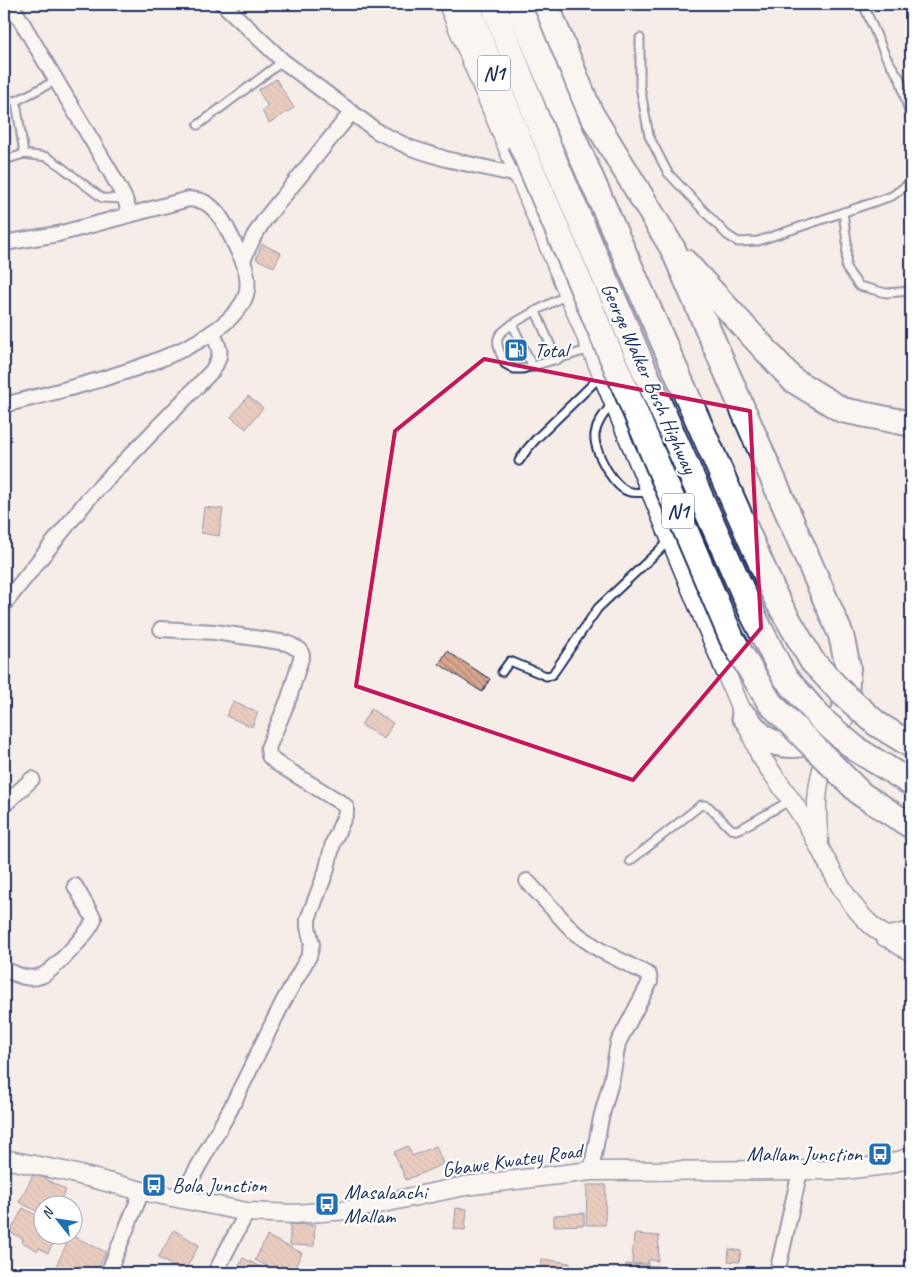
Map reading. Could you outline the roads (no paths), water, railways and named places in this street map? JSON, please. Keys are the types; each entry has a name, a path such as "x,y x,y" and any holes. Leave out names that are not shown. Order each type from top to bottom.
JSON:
{"highway":[{"name":"N1","path":"467,4 520,142 732,639 770,703 861,794 911,826"},
{"name":"George Walker Bush Highway","path":"493,4 541,130 642,365 753,615 784,676 829,726 856,748 911,782"},
{"name":"George Walker Bush Highway","path":"518,4 552,90 777,600 812,661 840,692 877,724 911,745"},
{"path":"546,4 590,112 674,249 841,635 848,667 845,710 832,737 812,743 778,745 762,736 744,716"},
{"path":"674,249 793,380 842,410 907,423 911,422"}],"street":[{"path":"11,4 125,199 130,214"},
{"path":"223,4 283,61 378,132 411,148 446,160 518,175"},
{"name":"George Walker Bush Highway","path":"448,4 760,754 791,800 847,897 869,923 885,937 911,952"},
{"path":"244,260 254,236 265,219 351,113"},
{"path":"4,242 58,234 190,199 204,202 216,211 244,260 248,281 244,300 234,315 212,332 151,363 92,382 4,404"},
{"path":"4,604 89,498 212,371 220,359 220,348 212,332"},
{"path":"161,629 215,632 253,637 287,643 300,650 302,655 289,698 268,748 269,756 275,762 346,807 346,812 333,843 326,872 308,919 312,944 309,956 282,1002 231,1108 180,1198"},
{"path":"820,849 817,791 820,772 832,737"},
{"path":"4,805 32,780"},
{"path":"526,881 574,932 600,950 649,975 650,982 618,1043 591,1171"},
{"path":"4,969 16,975 29,978 42,976 82,940 93,924 94,918 75,886"},
{"path":"885,937 911,931"},
{"name":"Gbawe Kwatey Road","path":"4,1159 247,1212 295,1214 349,1210 465,1186 591,1171 844,1170 886,1165 911,1157"},
{"path":"777,1273 800,1171"},
{"path":"108,1273 142,1190"},
{"path":"215,1273 247,1212"}],"lane":[{"path":"863,4 886,57 900,79 911,120"},
{"path":"640,38 640,86 649,136 668,173 727,235 738,242 758,241 892,196 911,182"},
{"path":"198,125 283,61"},
{"path":"4,100 16,101 57,80"},
{"path":"16,101 24,154"},
{"path":"4,160 24,154 47,157 102,198 125,199"},
{"path":"843,212 847,242 846,268 859,286 886,293 911,291"},
{"path":"568,294 512,324 500,334 498,340 505,364 523,369 591,349"},
{"path":"536,312 557,360"},
{"path":"512,324 533,367"},
{"path":"519,461 528,448 602,375"},
{"path":"613,402 599,420 594,436 602,461 619,486 629,492 650,492"},
{"path":"502,672 510,661 546,676 552,675 598,608 671,540"},
{"path":"630,861 701,805 709,807 731,829 736,830 791,800"},
{"path":"909,1273 911,1240"}],"place":[{"name":"Total","path":"516,350"},
{"name":"Mallam Junction","path":"880,1154"},
{"name":"Bola Junction","path":"154,1185"},
{"name":"Masalaachi Mallam","path":"327,1204"}]}
